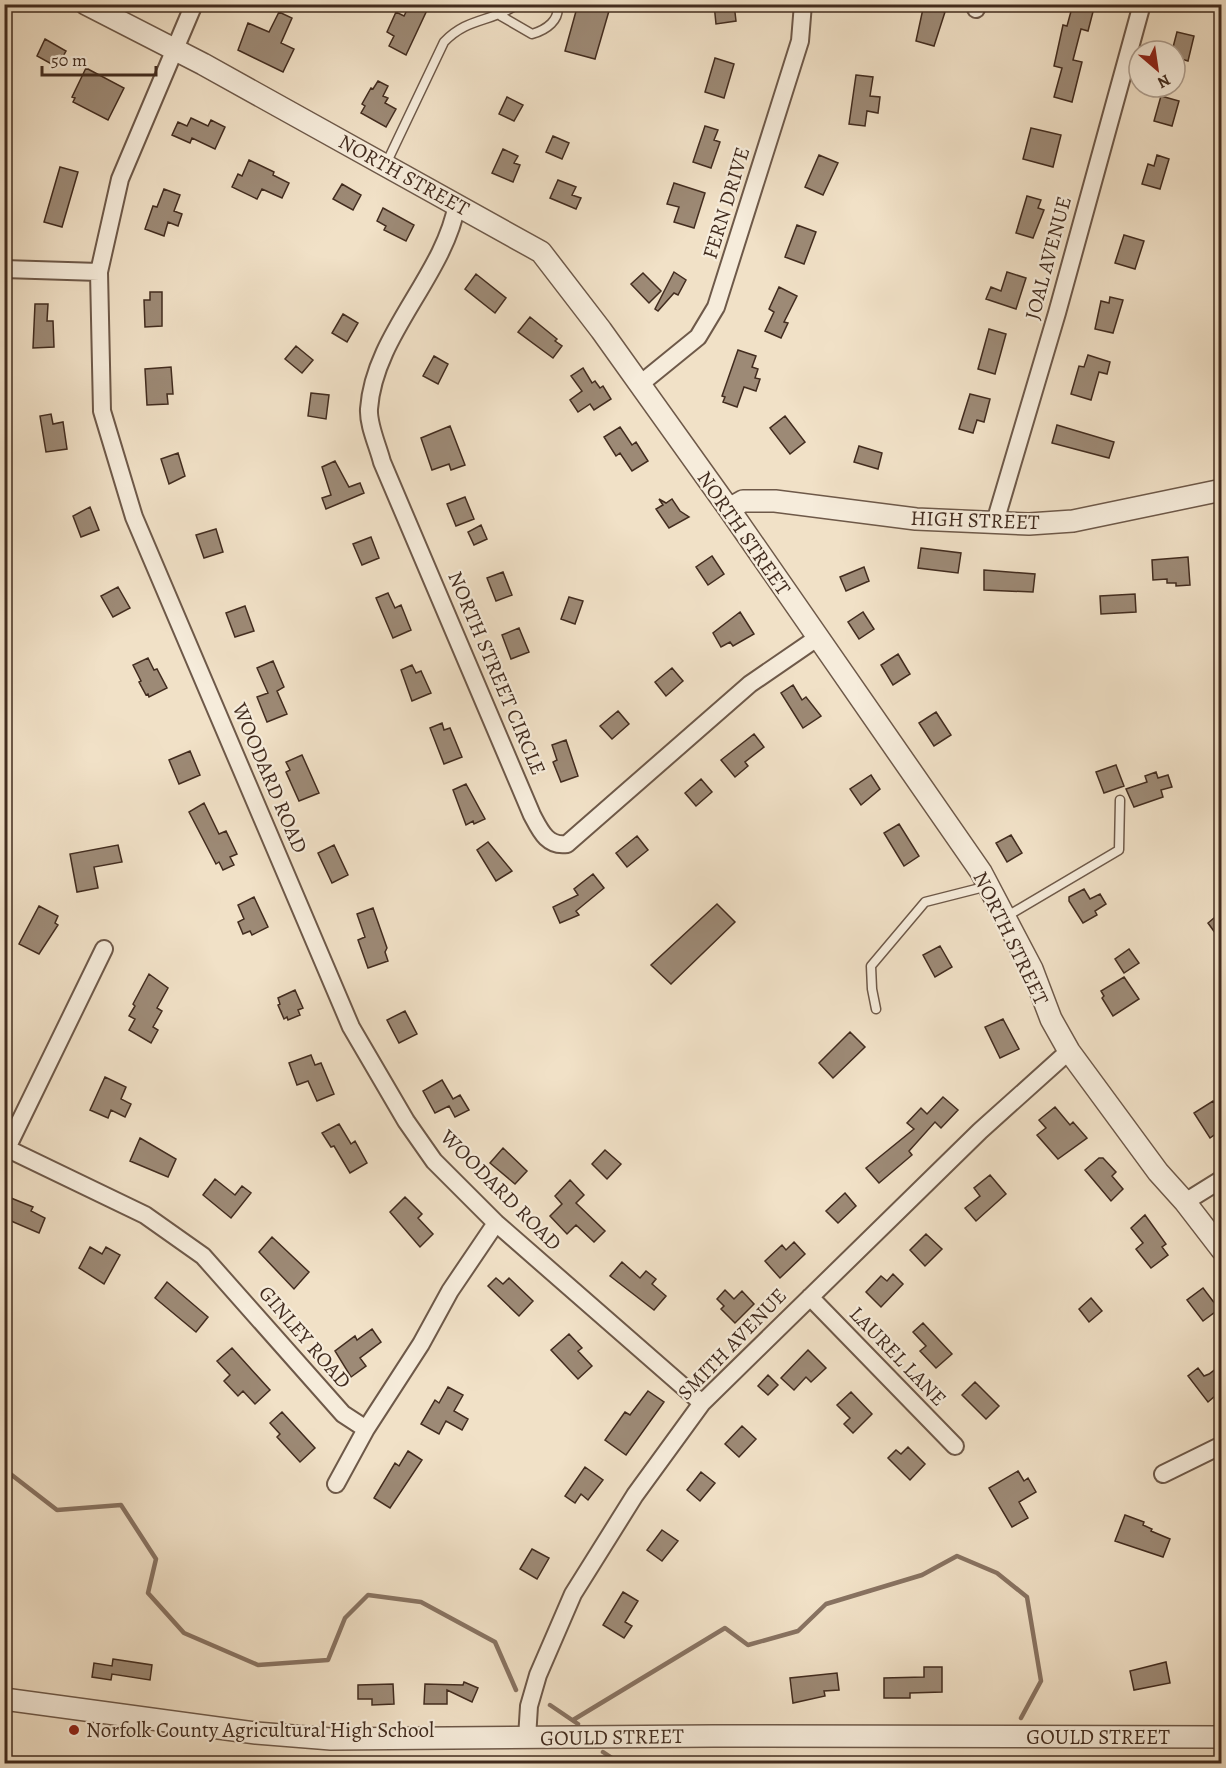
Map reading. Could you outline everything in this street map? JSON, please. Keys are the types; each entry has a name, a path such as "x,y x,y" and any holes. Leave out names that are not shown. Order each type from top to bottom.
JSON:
{"street":[{"name":"NORTH STREET","path":"86,4 386,164 541,252 566,282 729,509 988,886 1032,969 1051,1019 1069,1051 1158,1172 1185,1202 1221,1250"},
{"name":"WOODARD ROAD","path":"194,4 120,179 99,272 102,411 134,517 351,1028 406,1121 434,1161 496,1223 702,1403"},
{"name":"FERN DRIVE","path":"639,385 698,337 716,308 800,41 803,4"},
{"name":"JOAL AVENUE","path":"995,522 1057,313 1142,4"},
{"name":"NORTH STREET CIRCLE","path":"457,204 453,229 381,362 369,410 382,462 532,815 546,839 559,845 567,844 727,703 817,638"},
{"path":"4,269 99,272"},
{"name":"HIGH STREET","path":"729,509 743,501 776,501 916,519 1029,524 1073,521 1221,490"},
{"path":"6,1148 104,949"},
{"name":"SMITH AVENUE","path":"526,1738 529,1706 538,1675 573,1594 635,1495 702,1403 980,1131 1069,1051"},
{"name":"GINLEY ROAD","path":"6,1148 145,1215 203,1256 343,1414 366,1429"},
{"path":"1185,1202 1221,1179"},
{"path":"336,1484 366,1429 420,1344 450,1291 496,1223"},
{"name":"LAUREL LANE","path":"810,1296 955,1446"},
{"path":"1163,1474 1221,1445"},
{"name":"GOULD STREET","path":"4,1699 303,1737 1221,1737"}],"lane":[{"path":"386,164 444,42 456,29 468,23 501,16 518,4"},
{"path":"501,16 532,34 542,31 554,22 558,10 556,4"},
{"path":"1004,918 1119,850 1120,800"},
{"path":"876,1009 871,966 925,902 988,886"}],"building":[{"path":"410,4 428,8 406,55 389,46 394,36 387,32 396,12 404,16"},
{"path":"578,4 611,4 595,59 565,51"},
{"path":"714,4 734,4 736,21 716,24"},
{"path":"924,4 937,4 935,9 945,12 934,46 916,41"},
{"path":"1073,4 1095,4 1088,31 1081,29 1073,60 1082,62 1072,102 1054,97 1062,68 1054,66 1063,25 1067,26"},
{"path":"279,12 292,18 281,43 294,49 283,72 238,50 248,23 269,32"},
{"path":"1177,32 1194,36 1188,61 1187,39 1175,39"},
{"path":"45,39 66,51 57,67 37,56"},
{"path":"715,58 734,64 724,98 705,92"},
{"path":"86,68 124,88 108,120 73,102 75,98 72,97"},
{"path":"856,75 873,77 870,96 880,97 878,113 867,111 865,126 849,124"},
{"path":"378,81 388,86 383,96 388,98 385,103 396,109 386,127 361,113 365,106 362,104"},
{"path":"507,97 523,105 514,121 499,114"},
{"path":"1160,99 1179,101 1172,126 1154,121"},
{"path":"191,118 208,126 211,120 225,127 215,149 192,138 190,143 172,135 178,122 187,126"},
{"path":"705,126 718,130 714,140 720,142 711,168 693,162"},
{"path":"1031,128 1061,135 1053,167 1023,159"},
{"path":"553,136 569,143 562,159 546,152"},
{"path":"503,149 518,156 514,163 520,165 513,182 492,173"},
{"path":"819,155 838,163 823,195 805,187"},
{"path":"1157,155 1169,159 1160,189 1142,184 1148,164 1154,166"},
{"path":"249,160 274,172 273,175 289,183 282,198 262,189 257,199 232,187 238,174 242,176"},
{"path":"60,167 78,172 62,227 44,222"},
{"path":"558,180 576,187 572,195 581,198 576,209 550,198"},
{"path":"674,183 705,193 694,228 674,222 679,207 667,204"},
{"path":"342,184 361,195 353,210 333,199"},
{"path":"164,189 180,195 174,211 182,214 178,226 168,222 164,236 145,229 153,206 157,207"},
{"path":"1027,196 1041,200 1038,208 1044,210 1033,238 1016,233"},
{"path":"383,208 414,225 406,241 384,230 386,226 377,221"},
{"path":"797,225 816,232 804,264 785,257"},
{"path":"1124,235 1144,241 1135,269 1115,263"},
{"path":"674,272 686,280 678,295 674,293 658,311 655,309"},
{"path":"1007,272 1026,278 1016,309 986,299 991,287 1001,291"},
{"path":"643,273 661,291 649,303 631,284"},
{"path":"476,274 506,298 495,313 465,289"},
{"path":"779,287 797,296 784,322 788,323 781,338 765,331 774,312 769,309"},
{"path":"150,292 162,292 162,326 145,327 144,300 150,300"},
{"path":"1110,297 1123,300 1113,333 1095,329 1101,301 1109,303"},
{"path":"35,304 48,304 47,321 53,321 54,347 33,348"},
{"path":"343,314 358,323 347,342 332,333"},
{"path":"530,317 557,339 555,341 562,346 553,358 518,332"},
{"path":"989,329 1006,334 995,374 978,369"},
{"path":"296,346 313,360 302,373 285,359"},
{"path":"738,350 756,356 752,367 758,369 755,378 760,379 756,391 744,387 737,407 723,402 725,397 722,396"},
{"path":"1088,355 1110,362 1107,374 1099,372 1091,400 1071,394 1079,366 1084,367"},
{"path":"434,356 448,364 438,384 423,376"},
{"path":"171,367 173,394 167,394 168,404 147,405 145,369"},
{"path":"583,368 592,383 595,381 600,388 603,386 611,399 594,410 590,404 578,412 570,400 582,391 571,376"},
{"path":"311,393 329,395 326,419 308,416"},
{"path":"970,394 990,399 984,422 977,420 973,433 959,429"},
{"path":"51,414 53,424 63,422 67,449 46,452 40,416"},
{"path":"785,416 805,442 790,454 770,428"},
{"path":"1057,425 1114,442 1109,458 1052,443"},
{"path":"450,426 465,465 451,470 449,464 432,470 421,438"},
{"path":"620,427 632,445 636,442 648,461 632,471 620,453 616,456 604,437"},
{"path":"859,446 882,453 878,469 854,462"},
{"path":"178,453 185,476 169,484 161,459"},
{"path":"335,461 349,487 360,483 364,493 326,509 322,498 331,495 322,467"},
{"path":"465,497 474,519 456,526 447,504"},
{"path":"659,499 666,503 672,499 680,511 689,517 669,528 656,509 663,505"},
{"path":"90,507 99,530 81,537 73,516"},
{"path":"481,525 487,539 474,545 468,532"},
{"path":"216,529 223,552 204,558 196,535"},
{"path":"371,537 379,558 362,565 353,544"},
{"path":"921,548 961,553 958,573 918,568"},
{"path":"712,556 724,574 708,585 696,567"},
{"path":"1188,557 1190,585 1176,586 1176,583 1167,583 1167,579 1153,580 1152,560"},
{"path":"864,567 869,581 846,591 840,577"},
{"path":"984,570 1035,574 1033,592 984,590"},
{"path":"503,572 512,595 496,601 487,578"},
{"path":"118,587 130,608 113,617 101,596"},
{"path":"388,593 395,608 401,605 411,630 393,638 376,598"},
{"path":"1135,594 1136,612 1101,614 1100,596"},
{"path":"569,597 583,601 575,624 561,619"},
{"path":"245,606 254,631 235,637 226,613"},
{"path":"740,612 754,634 733,646 730,642 721,647 713,633"},
{"path":"863,612 874,629 859,639 848,622"},
{"path":"519,628 529,652 511,659 502,635"},
{"path":"898,654 910,674 893,685 881,665"},
{"path":"148,658 167,688 149,697 139,682 141,681 133,665"},
{"path":"273,661 284,687 277,691 287,714 267,722 257,697 268,693 257,668"},
{"path":"412,665 416,673 421,671 431,693 412,701 401,670"},
{"path":"672,668 683,681 666,696 655,682"},
{"path":"793,685 802,700 806,697 821,716 803,728 781,693"},
{"path":"618,711 629,724 612,739 600,726"},
{"path":"936,712 951,735 934,746 919,723"},
{"path":"442,723 444,730 450,728 462,757 444,764 430,728"},
{"path":"754,734 764,747 745,762 748,766 735,777 721,760"},
{"path":"566,740 578,776 561,782 553,762 557,760 552,745"},
{"path":"190,751 200,775 179,784 169,760"},
{"path":"302,755 319,793 299,801 286,772 290,770 286,762"},
{"path":"1116,765 1124,786 1104,793 1096,772"},
{"path":"1156,772 1158,778 1168,775 1172,787 1161,790 1163,797 1134,807 1126,789 1147,782 1145,776"},
{"path":"871,775 880,789 861,805 850,789"},
{"path":"701,779 712,792 696,806 685,793"},
{"path":"466,784 485,819 466,825 453,790"},
{"path":"204,803 219,834 226,831 237,854 230,857 234,865 223,870 219,862 216,864 189,812"},
{"path":"899,824 919,856 904,866 884,833"},
{"path":"1011,835 1022,853 1007,862 996,843"},
{"path":"637,836 648,850 627,867 616,853"},
{"path":"488,842 512,871 496,881 477,850"},
{"path":"118,845 122,862 94,867 98,888 77,892 70,854"},
{"path":"334,845 348,875 332,883 318,853"},
{"path":"593,874 604,888 576,911 579,915 560,923 553,907 578,895 574,889"},
{"path":"1084,889 1090,899 1100,894 1106,904 1095,911 1097,915 1083,923 1069,901 1069,897"},
{"path":"254,897 268,927 252,935 250,931 243,934 238,922 244,919 238,905"},
{"path":"717,904 735,922 671,984 651,965"},
{"path":"39,906 58,916 55,923 58,925 39,954 19,944"},
{"path":"373,908 387,948 385,952 388,961 368,968 358,940 365,937 357,914"},
{"path":"1221,912 1221,941 1208,923"},
{"path":"940,946 952,967 935,977 923,955"},
{"path":"1129,949 1139,963 1124,973 1115,959"},
{"path":"149,974 168,988 157,1008 162,1011 153,1027 158,1030 151,1043 129,1030 135,1019 129,1016 135,1006 133,1004"},
{"path":"1124,977 1139,999 1113,1016 1102,998 1104,996 1101,991"},
{"path":"295,990 303,1008 298,1010 300,1015 288,1020 287,1017 284,1019 278,1005 280,1004 278,998"},
{"path":"405,1011 417,1034 399,1043 387,1020"},
{"path":"1003,1019 1019,1049 1000,1058 985,1027"},
{"path":"850,1032 865,1047 833,1078 819,1063"},
{"path":"311,1055 315,1065 321,1063 334,1094 317,1101 308,1081 297,1085 289,1063"},
{"path":"105,1077 126,1087 121,1099 131,1104 125,1117 111,1110 108,1118 90,1110"},
{"path":"442,1080 453,1099 460,1095 469,1110 455,1117 449,1106 435,1113 423,1091"},
{"path":"943,1097 958,1110 941,1128 935,1122 909,1151 912,1155 879,1183 866,1168 914,1129 907,1123 921,1108 927,1114"},
{"path":"1213,1101 1221,1112 1221,1130 1210,1138 1194,1113"},
{"path":"1055,1107 1070,1125 1073,1122 1087,1138 1058,1159 1037,1135 1046,1128 1039,1120"},
{"path":"339,1124 351,1144 355,1141 367,1163 350,1173 334,1146 331,1147 322,1133"},
{"path":"140,1138 176,1159 168,1177 130,1161"},
{"path":"503,1148 527,1171 515,1184 490,1163"},
{"path":"605,1150 621,1164 607,1179 592,1164"},
{"path":"1099,1158 1103,1158 1116,1172 1112,1176 1123,1189 1111,1201 1085,1170"},
{"path":"990,1175 1006,1194 976,1221 965,1208 980,1196 974,1188"},
{"path":"215,1179 235,1195 242,1186 251,1193 231,1218 203,1195"},
{"path":"570,1180 584,1195 576,1203 605,1231 594,1242 576,1225 567,1234 550,1216 562,1204 555,1196"},
{"path":"845,1193 856,1206 838,1223 826,1211"},
{"path":"405,1197 422,1214 418,1218 433,1234 420,1247 390,1212"},
{"path":"11,1198 33,1207 31,1211 45,1218 39,1233 4,1218 4,1200 9,1202"},
{"path":"1145,1215 1166,1244 1162,1247 1168,1255 1151,1268 1136,1249 1143,1243 1131,1228"},
{"path":"926,1234 942,1249 925,1266 910,1250"},
{"path":"272,1237 309,1272 294,1289 259,1252"},
{"path":"794,1242 805,1254 780,1278 765,1261 782,1245 786,1250"},
{"path":"90,1247 102,1254 106,1247 120,1255 104,1284 79,1268"},
{"path":"622,1262 640,1278 646,1271 656,1279 652,1284 666,1296 654,1310 610,1276"},
{"path":"893,1274 903,1284 881,1307 866,1292 881,1276 887,1281"},
{"path":"496,1278 503,1284 509,1278 533,1301 519,1316 488,1286"},
{"path":"167,1282 208,1317 196,1332 155,1298"},
{"path":"1203,1288 1219,1309 1203,1321 1187,1300"},
{"path":"725,1290 734,1299 742,1291 754,1304 735,1323 721,1309 724,1306 717,1299"},
{"path":"1091,1298 1102,1311 1089,1322 1079,1309"},
{"path":"923,1323 952,1354 936,1368 920,1351 926,1346 913,1332"},
{"path":"372,1329 381,1342 360,1358 366,1366 351,1377 335,1351 355,1336 357,1340"},
{"path":"569,1334 582,1348 578,1351 592,1366 578,1379 551,1350"},
{"path":"232,1348 270,1390 255,1404 243,1391 238,1396 224,1381 230,1375 217,1361"},
{"path":"808,1350 826,1368 811,1382 806,1377 794,1390 781,1378"},
{"path":"1221,1365 1221,1391 1208,1402 1188,1376 1198,1368 1204,1376"},
{"path":"768,1375 778,1385 768,1395 758,1386"},
{"path":"975,1382 999,1406 986,1419 962,1395"},
{"path":"448,1387 463,1395 454,1411 468,1419 462,1430 446,1421 439,1434 421,1424 435,1400 439,1403"},
{"path":"648,1391 664,1402 626,1455 605,1440 625,1412 630,1415"},
{"path":"851,1392 872,1414 853,1433 844,1424 850,1418 837,1405"},
{"path":"282,1412 315,1448 300,1462 277,1437 280,1434 270,1423"},
{"path":"742,1426 756,1439 739,1457 725,1444"},
{"path":"908,1447 925,1464 910,1480 888,1458 896,1450 901,1454"},
{"path":"408,1451 422,1460 390,1508 374,1498 395,1463 399,1466"},
{"path":"585,1467 603,1480 588,1500 581,1494 575,1503 565,1496"},
{"path":"1018,1471 1024,1481 1028,1478 1036,1492 1019,1502 1028,1518 1012,1527 989,1488"},
{"path":"701,1472 715,1483 700,1501 687,1490"},
{"path":"1125,1515 1144,1522 1143,1525 1152,1529 1151,1531 1170,1539 1163,1557 1115,1541"},
{"path":"662,1530 678,1541 662,1561 647,1550"},
{"path":"532,1549 549,1558 537,1579 520,1569"},
{"path":"623,1592 638,1601 625,1622 632,1626 624,1638 603,1625"},
{"path":"113,1659 152,1665 150,1680 112,1674 111,1680 92,1677 94,1663 112,1666"},
{"path":"1166,1662 1170,1683 1134,1690 1130,1671"},
{"path":"924,1667 942,1667 942,1692 910,1693 910,1698 884,1698 884,1678 924,1677"},
{"path":"837,1673 839,1690 824,1691 825,1696 793,1703 790,1678"},
{"path":"464,1682 478,1688 472,1702 447,1690 447,1704 424,1704 425,1684 463,1685"},
{"path":"393,1684 394,1704 372,1705 372,1699 358,1699 358,1685"}],"waterway":[{"path":"4,1469 57,1510 121,1505 156,1559 148,1593 184,1633 258,1665 328,1660 345,1618 368,1595 421,1602 495,1642 516,1690"},
{"path":"573,1720 725,1628 748,1645 798,1631 826,1604 922,1575 957,1556 997,1573 1027,1597 1041,1681 1021,1718"},
{"path":"550,1705 578,1724"},
{"path":"603,1752 621,1764"}],"place":[{"name":"Norfolk County Agricultural High School","path":"74,1730"}]}
